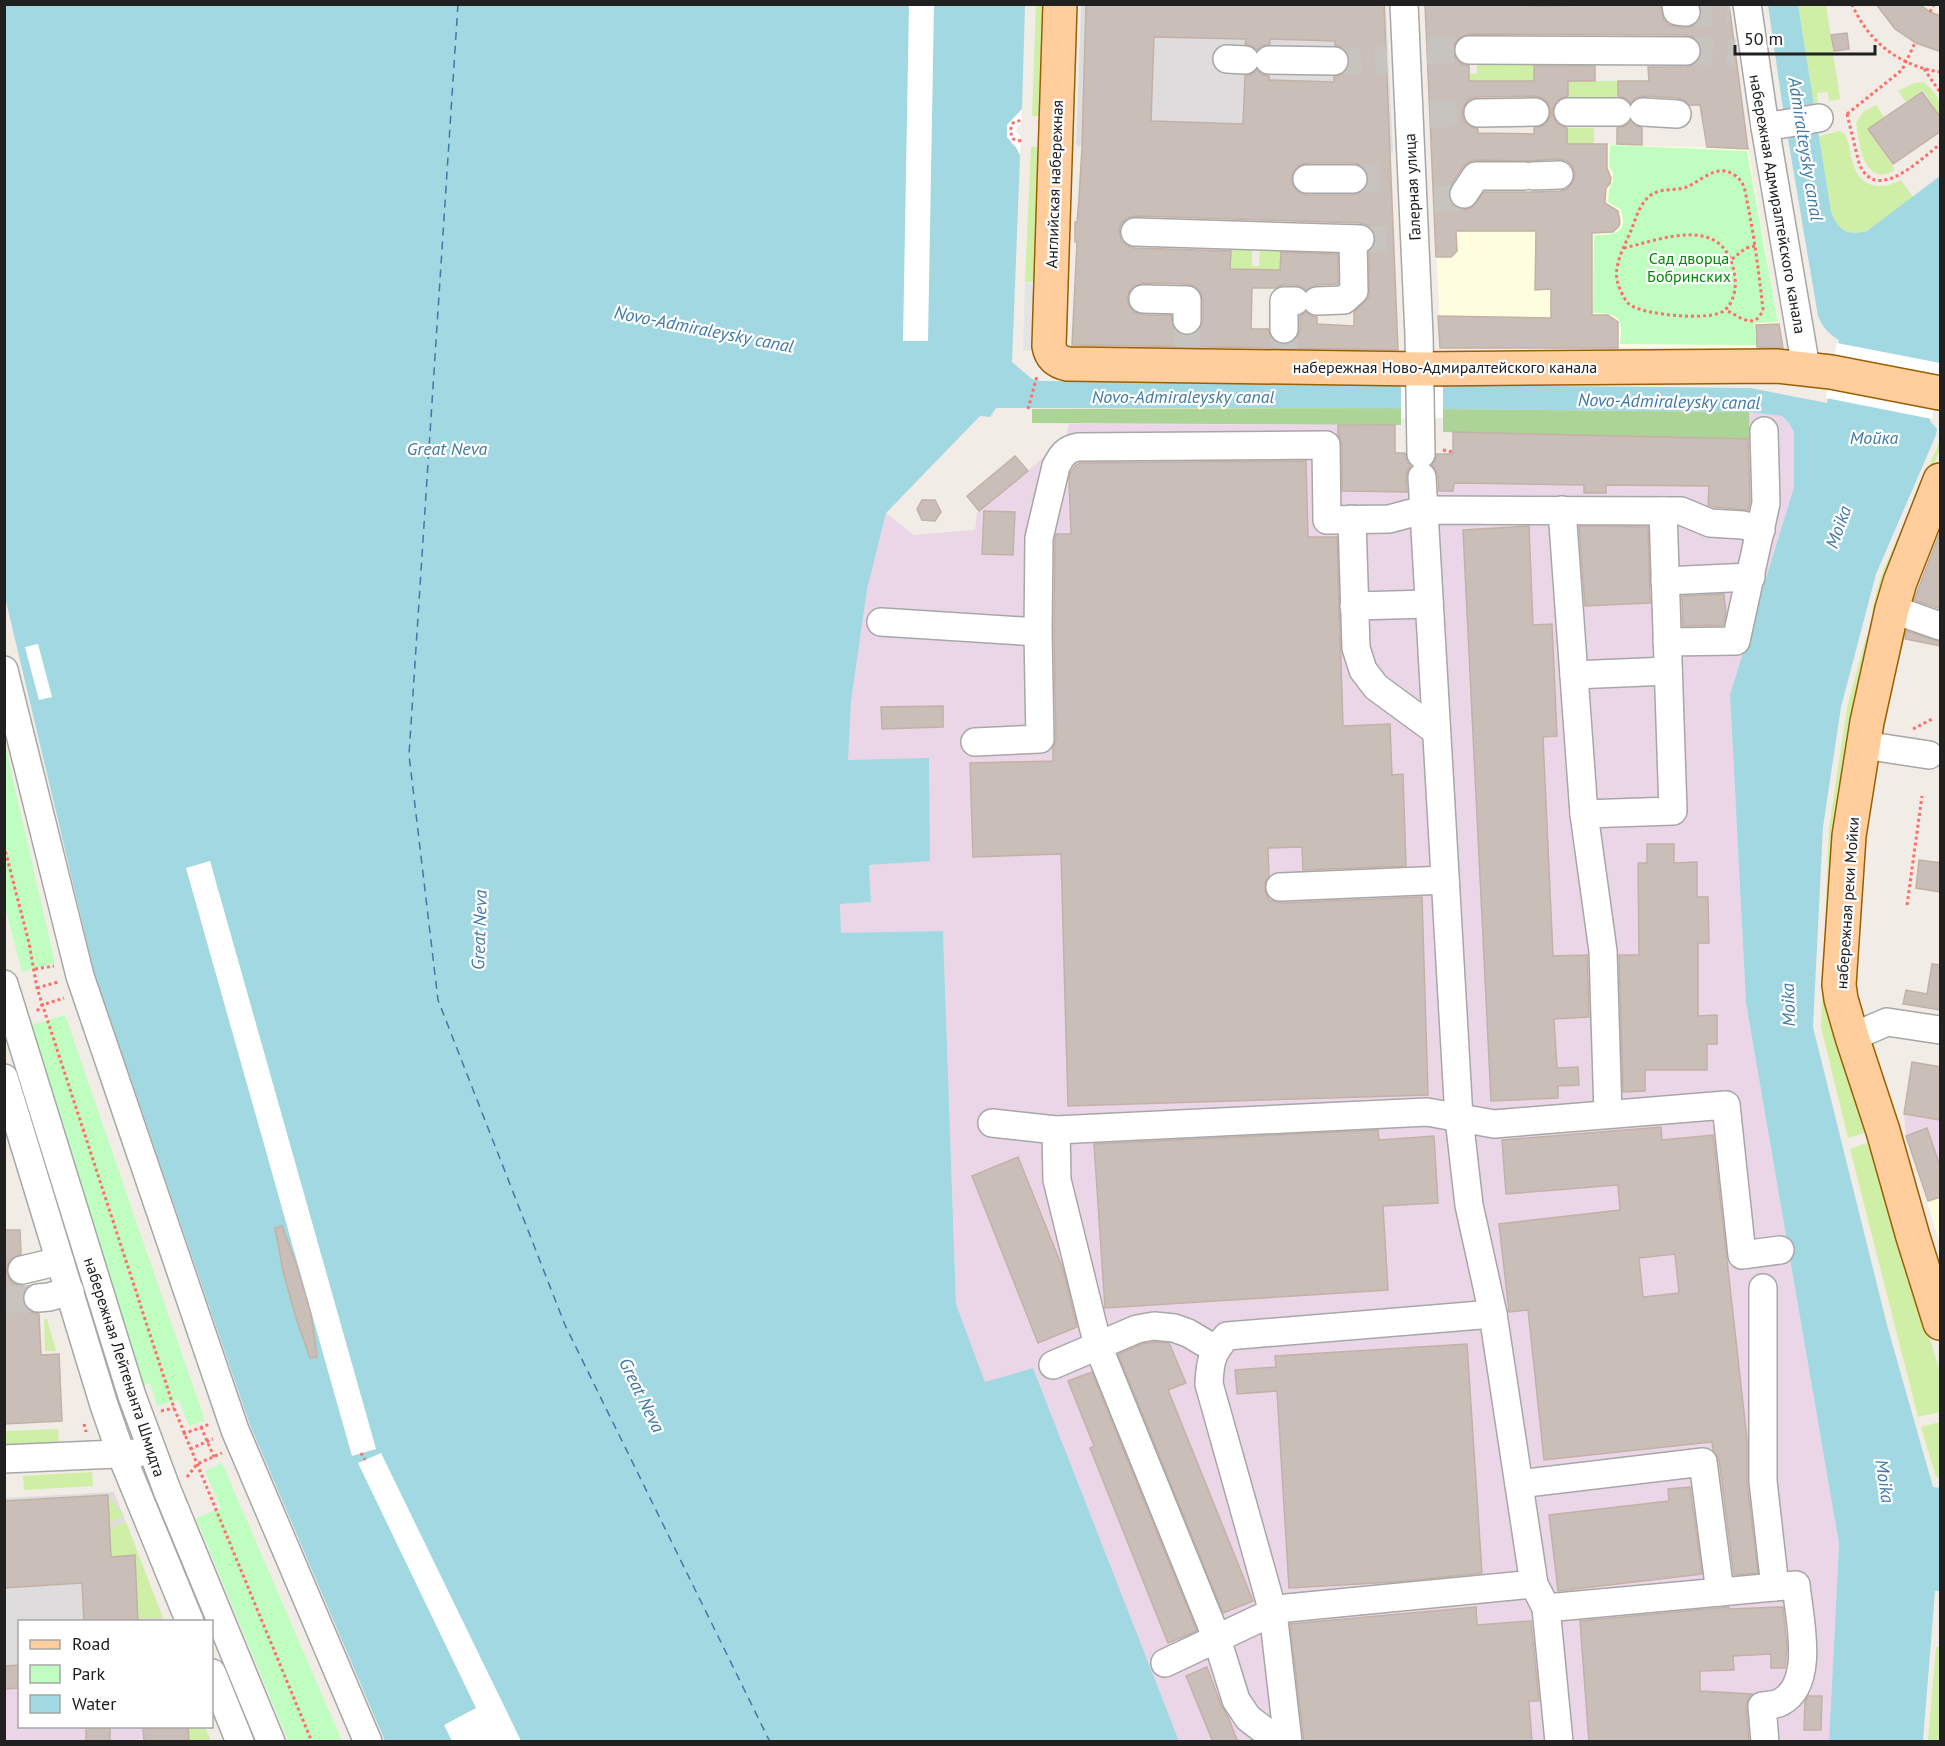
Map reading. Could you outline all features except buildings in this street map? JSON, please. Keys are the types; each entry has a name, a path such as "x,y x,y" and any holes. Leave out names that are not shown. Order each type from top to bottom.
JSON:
{"main road":[{"name":"Английская набережная","path":"1048,368 1051,354 1049,346 1060,4"},
{"name":"набережная Ново-Адмиралтейского канала","path":"1048,368 1068,364 1187,358 1284,349 1421,376 1764,366 1819,370 1939,393"},
{"name":"набережная реки Мойки","path":"1941,480 1910,554 1892,609 1864,745 1849,836 1839,985 1852,1037 1941,1323"}],"street":[{"name":"Галерная улица","path":"1404,4 1407,56 1419,115 1413,188 1405,238 1426,273 1421,376 1422,465 1459,1118 1469,1204 1494,1314 1534,1584 1546,1608"},
{"name":"набережная Адмиралтейского канала","path":"1741,10 1744,51 1775,126 1768,240 1819,370"},
{"path":"1469,50 1686,51"},
{"path":"1247,60 1335,61"},
{"path":"1478,113 1535,112"},
{"path":"1568,112 1677,114"},
{"path":"1775,126 1819,118"},
{"path":"1464,194 1476,176 1538,176"},
{"path":"1306,178 1353,179"},
{"path":"1135,232 1356,239 1354,291 1344,300 1284,301 1284,349"},
{"path":"1143,299 1187,300 1187,320"},
{"path":"1667,642 1736,641 1766,503 1764,430"},
{"path":"975,742 1040,739 1039,538 1056,466 1061,455 1069,449 1078,447 1326,445 1327,520 1389,519 1424,510 1681,511 1710,523 1743,525 1761,530"},
{"path":"1562,510 1584,814 1603,951 1608,1114"},
{"path":"1584,814 1673,811 1663,511"},
{"path":"1352,519 1356,648 1363,670 1376,687 1437,731"},
{"path":"1665,581 1750,577"},
{"path":"1354,606 1429,604"},
{"path":"1892,609 1941,626"},
{"path":"881,622 1038,632"},
{"path":"4,670 80,976 235,1430 369,1742"},
{"path":"1574,675 1668,671"},
{"path":"1864,745 1929,755"},
{"path":"1280,887 1445,880"},
{"name":"набережная Лейтенанта Шмидта","path":"6,997 132,1396 152,1452 271,1742"},
{"path":"1852,1037 1887,1022 1941,1030"},
{"path":"1852,1037 1885,1038 1941,1047"},
{"name":"набережная Лейтенанта Шмидта","path":"4,1078 104,1405 121,1454 189,1620"},
{"path":"992,1123 1056,1130 1427,1112 1494,1124 1726,1105 1742,1254 1780,1250"},
{"path":"1056,1130 1057,1180 1098,1346 1216,1639 1236,1700 1248,1718 1265,1731 1288,1739 1273,1612 1209,1384 1210,1366 1215,1349 1227,1336 1494,1314"},
{"path":"22,1270 60,1261"},
{"path":"1763,1288 1763,1481 1775,1587"},
{"path":"38,1298 70,1291"},
{"path":"1053,1365 1137,1329 1154,1326 1174,1328 1188,1333 1215,1349"},
{"path":"4,1459 152,1452"},
{"path":"1519,1484 1703,1462 1720,1592"},
{"path":"1166,1662 1273,1612 1287,1608 1534,1584"},
{"path":"1558,1742 1546,1608 1796,1585 1803,1654 1800,1678 1790,1695 1779,1703 1762,1706 1765,1742"},
{"path":"213,1675 240,1742"}],"path":[{"path":"1851,4 1869,34 1892,54 1907,63 1941,72"},
{"path":"1930,12 1934,4"},
{"path":"1819,118 1847,114 1902,70 1916,43"},
{"path":"1924,69 1941,92"},
{"path":"1847,114 1862,170 1866,175 1878,181 1899,175 1941,144"},
{"path":"1021,120 1014,123 1010,131 1013,138 1021,141"},
{"path":"1624,248 1687,234 1704,236 1717,242 1731,260 1736,286 1733,299 1726,310 1717,316 1700,318 1644,311 1630,304 1622,293 1617,278 1617,264 1624,248 1645,200 1656,192 1686,187 1714,172 1731,173 1740,180 1768,240 1763,309 1760,317 1755,321 1748,321 1726,310"},
{"path":"1731,260 1738,253 1768,240"},
{"path":"1028,409 1048,368"},
{"path":"1907,904 1922,796"},
{"path":"4,846 30,943 36,988 174,1408 312,1742"},
{"path":"36,988 55,983"},
{"path":"201,1427 214,1457"},
{"path":"190,1449 212,1440"},
{"path":"361,1453 365,1460"},
{"path":"186,1478 197,1464"}],"shaded area":[{"path":"1081,5 1386,5 1393,153 1203,152 1076,146"},
{"path":"1431,142 1748,149 1783,348 1441,347"},
{"path":"1025,283 1039,284 1037,351 1023,350"},
{"path":"1749,412 1782,416 1794,432 1794,487 1730,696 1746,1003 1839,1544 1829,1741 1179,1741 1033,1368 985,1383 956,1304 943,931 841,934 840,904 871,902 869,865 930,860 847,760 851,702 867,590 886,513 914,535 975,530 977,513 1055,448 1064,444 1069,424 1395,425 1395,453 1452,454 1453,432 1750,439"},
{"path":"1912,1062 1940,1067 1940,1169 1906,1136 1904,1114"},
{"path":"1927,1128 1940,1169 1940,1243 1906,1136"},
{"path":"114,1492 164,1620 18,1620 18,1688 5,1689 5,1498"},
{"path":"18,1688 18,1728 143,1728 144,1739 135,1740 135,1742 5,1741 4,1689"}],"green space":[{"path":"1036,5 1047,5 1044,116 1032,116"},
{"path":"1798,5 1826,5 1840,99 1829,101 1828,92 1817,93 1818,104 1813,105"},
{"path":"1517,59 1517,65 1534,65 1534,81 1470,81 1469,73 1477,74 1477,60"},
{"path":"1568,81 1618,81 1618,103 1568,103"},
{"path":"1923,82 1937,97 1940,116 1923,90 1906,102 1898,91 1914,83"},
{"path":"1876,105 1884,117 1868,129 1895,170 1885,174 1876,173 1865,161 1861,152 1856,123 1863,112"},
{"path":"1567,128 1594,128 1594,144 1567,144"},
{"path":"1840,131 1845,134 1854,167 1862,180 1874,186 1880,186 1901,180 1913,197 1880,223 1859,233 1846,231 1838,226 1832,215 1827,194 1819,136"},
{"name":"Сад дворца Бобринских","path":"1610,145 1747,151 1778,322 1754,323 1756,345 1620,344 1621,328 1618,319 1609,314 1593,313 1594,235 1618,231 1623,223 1620,209 1608,202 1609,190 1613,181 1613,173 1609,166"},
{"path":"1031,147 1043,147 1038,282 1025,282"},
{"path":"1231,248 1252,249 1252,266 1259,266 1260,249 1281,250 1280,270 1230,269"},
{"path":"1401,408 1401,425 1032,423 1032,409"},
{"path":"1443,409 1749,412 1750,439 1443,432"},
{"path":"1940,441 1940,449 1889,578 1837,829 1867,1132 1848,1138 1821,1027 1829,828 1847,708 1866,637 1869,638 1876,612 1872,611 1881,576"},
{"path":"5,745 55,963 22,972 5,906"},
{"path":"65,1015 205,1421 189,1426 179,1400 157,1406 150,1383 144,1385 32,1025"},
{"path":"1870,1142 1940,1372 1940,1412 1918,1417 1850,1149"},
{"path":"44,1319 47,1319 56,1351 45,1351"},
{"path":"1940,1422 1940,1477 1936,1477 1921,1427"},
{"path":"58,1429 59,1443 5,1446 5,1431"},
{"path":"222,1463 342,1741 288,1741 196,1518 221,1508 205,1471"},
{"path":"92,1472 93,1486 24,1490 23,1476"},
{"path":"108,1495 124,1516 109,1523"},
{"path":"126,1522 163,1618 138,1618 135,1556 111,1557 109,1529"},
{"path":"1936,1647 1940,1647 1940,1741 1928,1741"},
{"path":"188,1728 205,1728 211,1741 189,1741"}],"water":[{"name":"Great Neva","path":"4,5 1025,5 1022,109 1011,143 1020,155 1012,362 1032,379 1040,381 1750,388 1827,403 1839,340 1826,330 1818,316 1768,5 1798,5 1831,212 1837,224 1844,231 1854,233 1867,231 1940,176 1940,370 1930,421 1937,429 1876,574 1841,707 1823,827 1813,1027 1887,1325 1933,1487 1940,1488 1940,1591 1935,1591 1923,1741 1829,1741 1839,1544 1746,1003 1730,695 1794,487 1794,432 1789,423 1782,416 1749,412 1346,408 996,408 990,417 980,416 886,513 867,590 851,702 848,760 929,758 930,861 869,865 871,902 840,904 841,933 943,931 956,1304 985,1382 1033,1368 1179,1741 385,1741 250,1425 94,972 5,597"}],"pier":[{"path":"909,5 934,5 928,341 903,341"},
{"path":"1022,109 1021,125 1016,131 1021,137 1020,155 1007,137 1007,125"},
{"path":"1837,343 1940,363 1932,419 1826,398"},
{"path":"1401,383 1443,383 1443,418 1401,418"},
{"path":"38,644 52,697 39,700 25,647"},
{"path":"210,861 376,1449 352,1456 186,868"},
{"path":"381,1453 521,1741 452,1741 444,1725 476,1708 358,1463"}],"ferry route":[{"path":"458,4 409,755 438,1000 565,1325 770,1742"}],"tunnel":[{"path":"1686,12 1730,13"},
{"path":"1427,51 1469,50"},
{"path":"1686,51 1735,53"},
{"path":"1334,61 1387,60"},
{"path":"1430,114 1478,113"},
{"path":"1353,179 1392,177"},
{"path":"1434,199 1454,199 1464,194"},
{"path":"1360,239 1394,239"},
{"path":"1187,320 1187,351"},
{"path":"1284,329 1284,352"},
{"path":"4,1300 38,1298"}],"water label":[{"name":"Admiralteysky canal","path":"1806,149"},
{"name":"Novo-Admiraleysky canal","path":"704,329"},
{"name":"Novo-Admiraleysky canal","path":"1183,396"},
{"name":"Novo-Admiraleysky canal","path":"1669,401"},
{"name":"Мойка","path":"1874,437"},
{"name":"Moika","path":"1838,527"},
{"name":"Moika","path":"1788,1005"},
{"name":"Moika","path":"1885,1481"}]}
